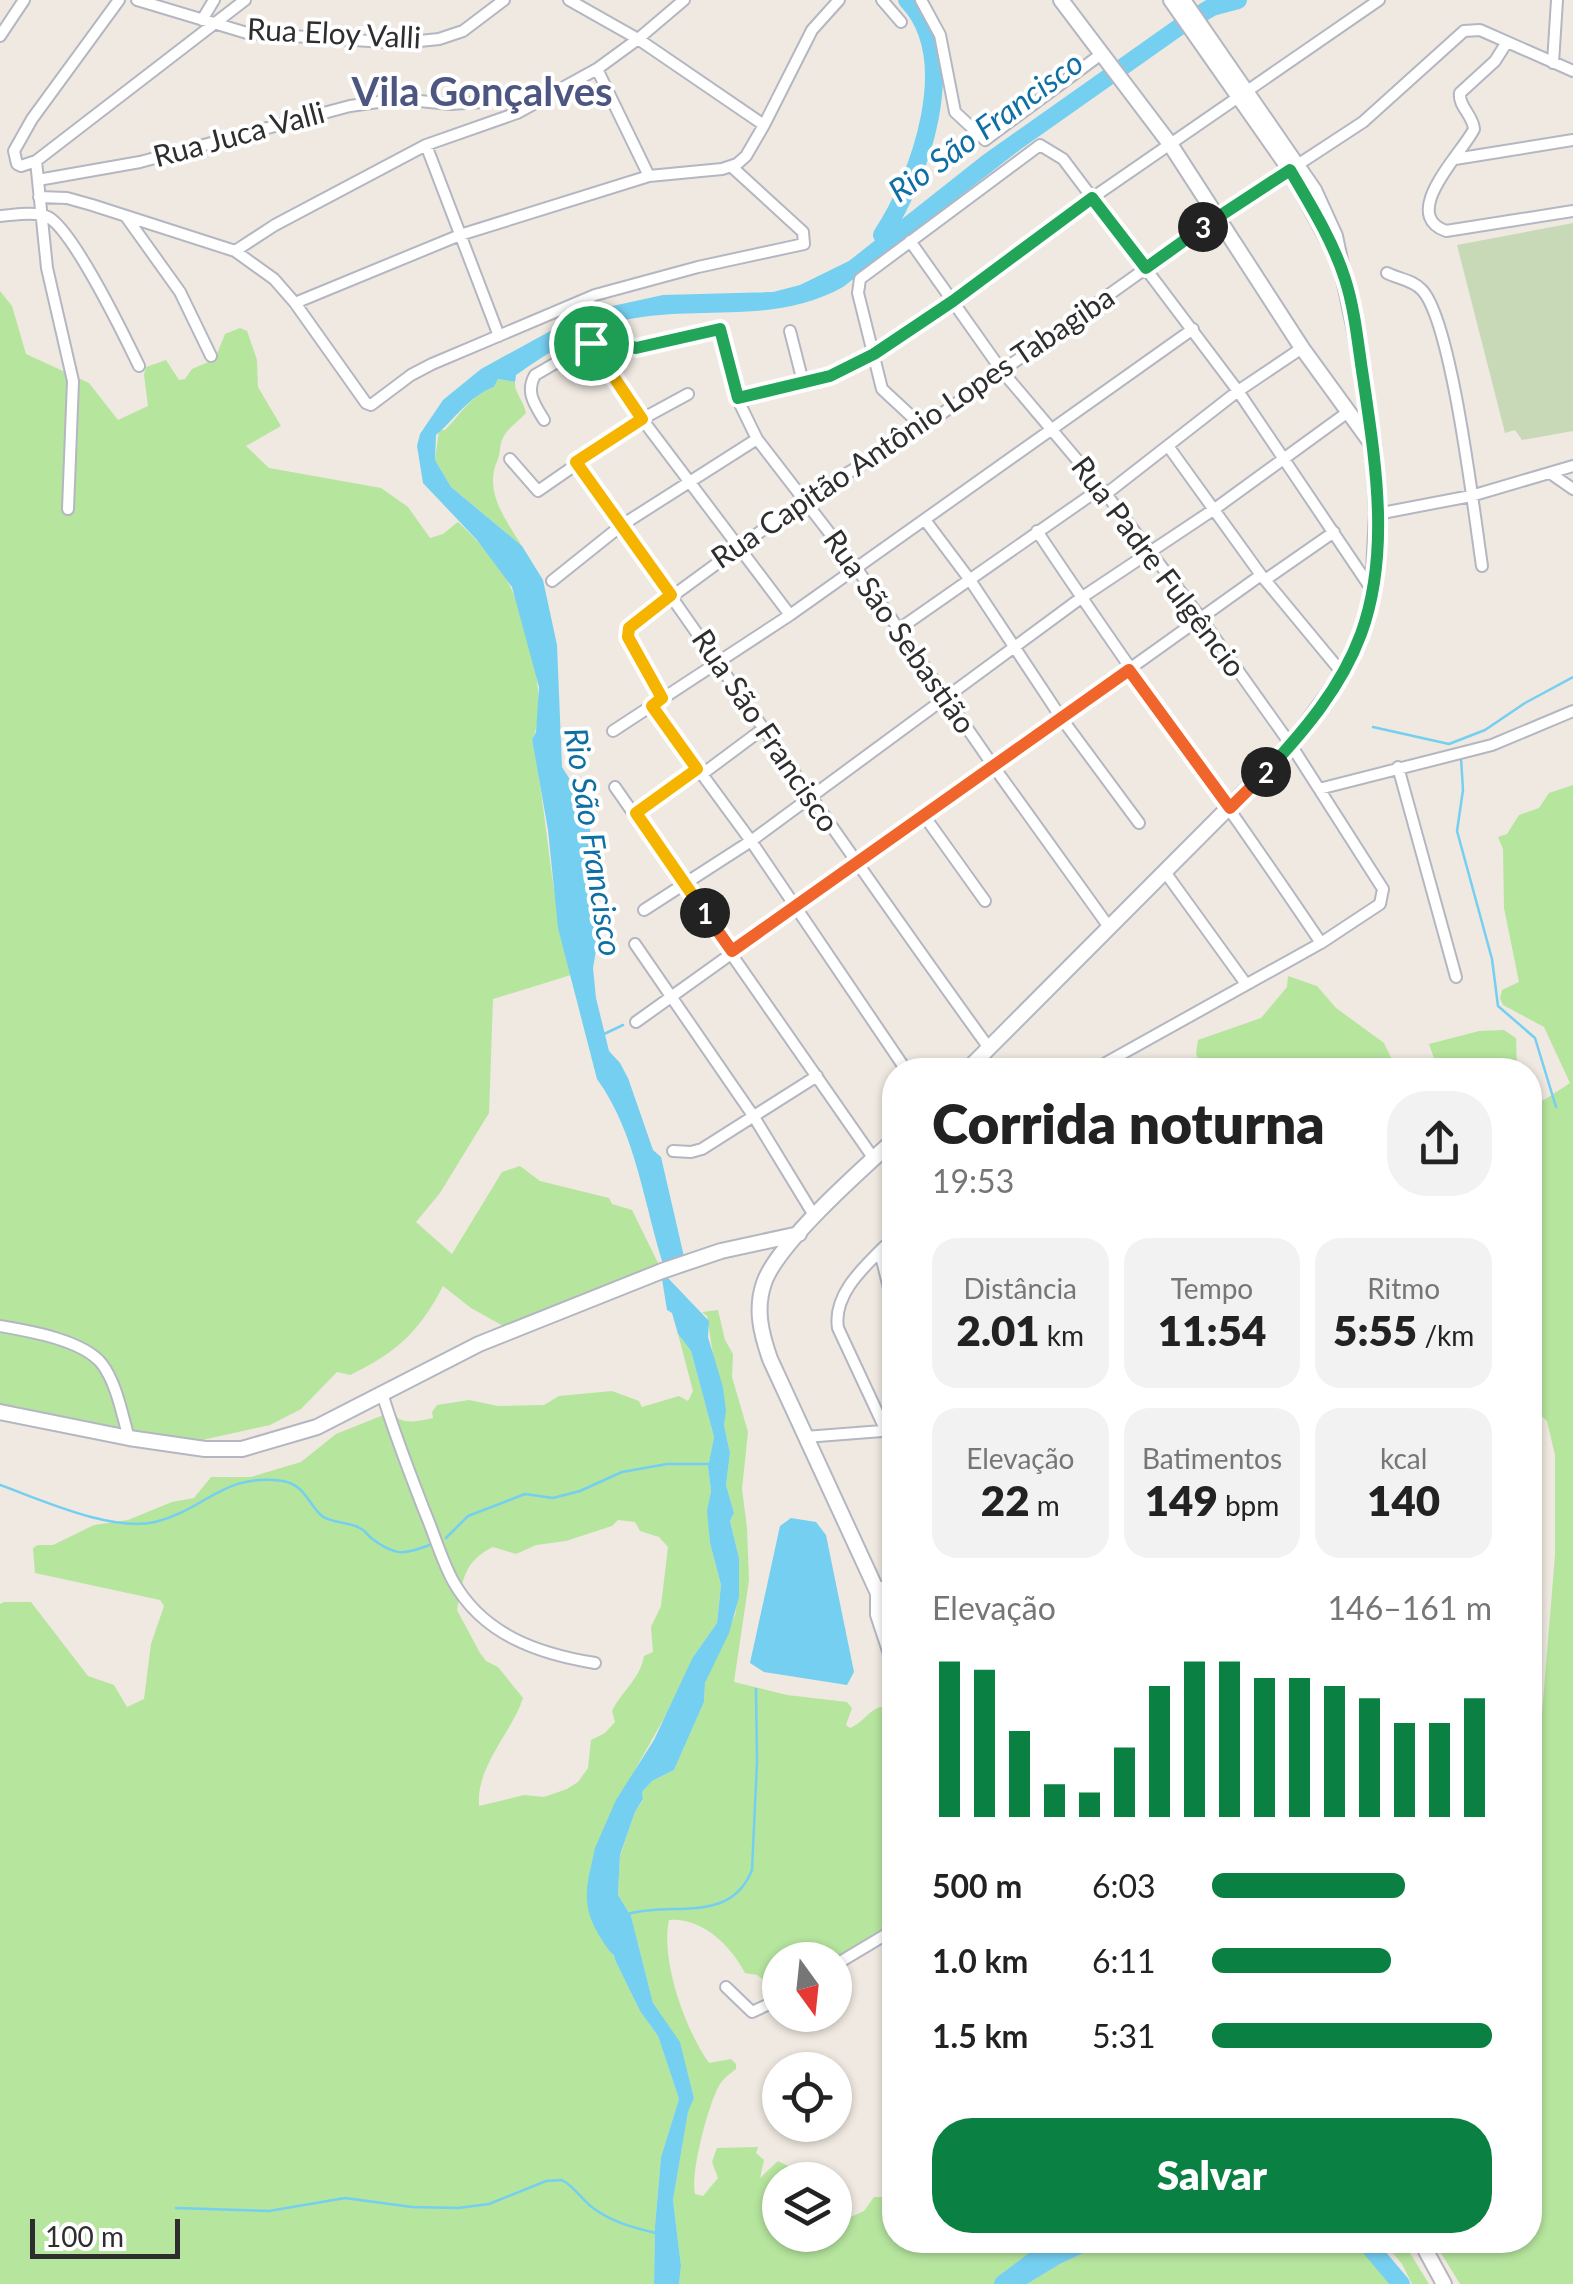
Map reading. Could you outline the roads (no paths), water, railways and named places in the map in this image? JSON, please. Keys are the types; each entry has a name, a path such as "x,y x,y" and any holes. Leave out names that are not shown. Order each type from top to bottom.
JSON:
{"main road":[{"path":"1061,0 1170,144 1302,348 1374,448"},
{"path":"979,1058 1291,745 1342,674 1362,632 1373,591 1377,514 1374,448 1345,278 1294,168 1180,4"},
{"path":"882,1151 772,1264 759,1308 760,1333 882,1601"},
{"path":"0,1412 129,1438 205,1449 242,1449 317,1427 479,1344 662,1271 721,1250 799,1234"},
{"path":"1427,2253 1444,2284"}],"street":[{"path":"0,36 24,0"},
{"path":"118,0 19,140 14,151 17,164 36,161 207,22 245,0"},
{"name":"Rua Eloy Valli","path":"137,0 247,33 421,43 463,31 504,0"},
{"path":"207,22 214,0"},
{"path":"568,0 638,39 764,125"},
{"path":"236,251 275,225 426,145 492,124 597,69 684,0"},
{"path":"295,303 460,235 649,176 732,166 746,156 812,30 840,0"},
{"path":"882,0 901,22"},
{"path":"922,0 940,35 955,112 980,138 991,138 1102,58"},
{"path":"738,398 840,372 874,354 1380,0"},
{"path":"1553,63 1557,0"},
{"name":"Rua Capitão Antônio Lopes Tabagiba","path":"657,702 630,642 629,628 671,595 805,499 923,427 1218,217 1363,122 1464,31 1477,28 1507,42"},
{"path":"1573,71 1507,42 1494,61 1460,92 1459,98 1474,129 1431,195 1434,224 1446,231 1573,211"},
{"path":"597,69 649,176"},
{"name":"Rua Juca Valli","path":"38,180 140,162 350,106 399,99 450,104 482,102 559,88"},
{"path":"1454,159 1573,140"},
{"path":"426,145 499,336"},
{"path":"923,427 882,389 858,292 862,276 1038,145 1062,158 1193,329 1373,591"},
{"path":"36,161 47,268 72,380 68,509"},
{"path":"39,197 66,198 236,251 274,279 366,403 377,404 410,375 432,364 596,295 801,246 805,241 803,232 732,166"},
{"path":"0,216 40,214 51,218 75,250 140,366"},
{"path":"126,217 180,292 211,356"},
{"name":"Rua Padre Fulgêncio","path":"910,241 1002,371 1103,491 1200,617 1291,745 1382,884 1380,904 1321,943"},
{"path":"1388,273 1421,289 1436,314 1482,566"},
{"name":"Rua São Sebastião","path":"591,343 602,338 636,348 715,328 720,330 738,398 757,439 855,566 1109,926"},
{"path":"613,730 926,520 1193,329"},
{"path":"790,331 803,382"},
{"path":"544,420 530,392 535,375 591,343 642,419 790,614"},
{"path":"899,629 1037,531 1168,446 1238,390 1302,348"},
{"path":"510,459 540,490 642,419 688,394"},
{"path":"644,910 812,798 1081,598 1284,461 1348,412"},
{"path":"552,581 622,525 757,439"},
{"path":"1168,446 1263,578 1342,674"},
{"name":"Rua São Francisco","path":"576,462 856,866 989,1048"},
{"path":"1377,514 1471,496 1573,466"},
{"path":"1550,473 1573,489"},
{"path":"926,520 1139,823"},
{"path":"1037,531 1129,670 1230,808 1321,943 1115,1057"},
{"path":"636,1022 1200,617 1334,532"},
{"path":"657,702 699,772 751,841 898,1058"},
{"path":"1319,789 1503,742 1573,711"},
{"path":"636,813 764,728"},
{"path":"1398,767 1456,977"},
{"path":"616,786 874,1159"},
{"path":"925,816 984,901"},
{"path":"1165,872 1246,984"},
{"path":"635,944 754,1117 815,1217"},
{"path":"673,1151 702,1149 817,1076"},
{"path":"880,1252 882,1260"},
{"path":"880,1252 840,1298 836,1317 882,1413"},
{"path":"0,1326 87,1350 108,1374 129,1438"},
{"path":"382,1393 446,1566 464,1596 490,1624 526,1646 595,1663"},
{"path":"805,1438 882,1431"},
{"path":"882,1588 876,1588 876,1614 882,1632"},
{"path":"852,1955 882,1936"},
{"path":"726,1988 752,2012 762,2007"}],"water":[{"path":"1177,18 1187,32 1021,149 843,287 790,306 653,316 595,329 516,375 515,382 498,379 494,387 469,402 436,435 435,460 451,487 522,546 543,580 557,645 562,767 581,797 590,823 591,882 599,933 593,968 596,998 609,1051 628,1078 653,1150 661,1157 685,1261 665,1270 631,1147 611,1100 597,1079 558,928 548,830 532,739 536,732 539,687 512,587 477,540 423,483 417,446 420,434 443,400 481,369 585,312 663,295 773,292 800,285 849,261 983,155"},
{"path":"667,1277 709,1321 708,1337 726,1411 724,1425 730,1453 726,1485 734,1513 730,1521 739,1558 739,1597 729,1633 705,1683 704,1702 674,1770 652,1781 642,1792 643,1799 620,1855 618,1895 631,1916 653,2003 680,2042 694,2098 688,2112 673,2200 681,2266 679,2284 654,2284 661,2157 679,2099 658,2036 640,2011 616,1962 588,1880 595,1848 616,1800 654,1740 693,1657 717,1623 721,1585 710,1543 707,1511 711,1491 708,1467 714,1437 691,1351 667,1310 662,1279"},
{"path":"791,1518 816,1522 826,1535 854,1672 847,1685 764,1672 750,1663 780,1526"},
{"path":"1051,2253 1083,2253 1027,2284 1005,2284"}],"waterway":[{"path":"882,235 910,182 930,118 934,85 932,53 924,24 907,0"},
{"name":"Rio São Francisco","path":"1184,24 1212,7 1238,0"},
{"path":"1373,727 1449,744 1485,730 1573,677"},
{"path":"1461,758 1463,790 1457,831 1492,959 1498,1006 1535,1038 1541,1058"},
{"path":"602,1035 623,1025"},
{"path":"1542,1061 1556,1107"},
{"path":"446,1538 468,1516 525,1494 553,1498 622,1472 667,1464 711,1464"},
{"path":"0,1485 98,1519 137,1524 172,1516 245,1482 283,1481 301,1491 322,1516 358,1527 393,1551 407,1552 432,1544"},
{"path":"628,1914 715,1905 742,1887 752,1870 756,1689"},
{"name":"Rio São Francisco","path":"598,1878 599,1914 617,1946"},
{"path":"176,2208 269,2211 345,2198 412,2207 458,2208 489,2204 546,2181 562,2180 600,2213 656,2233"},
{"name":"Rio São Francisco","path":"1003,2284 1044,2253"},
{"name":"Rio São Francisco","path":"1375,2253 1401,2284"}],"district":[{"name":"Vila Gonçalves","path":"482,92"}]}
